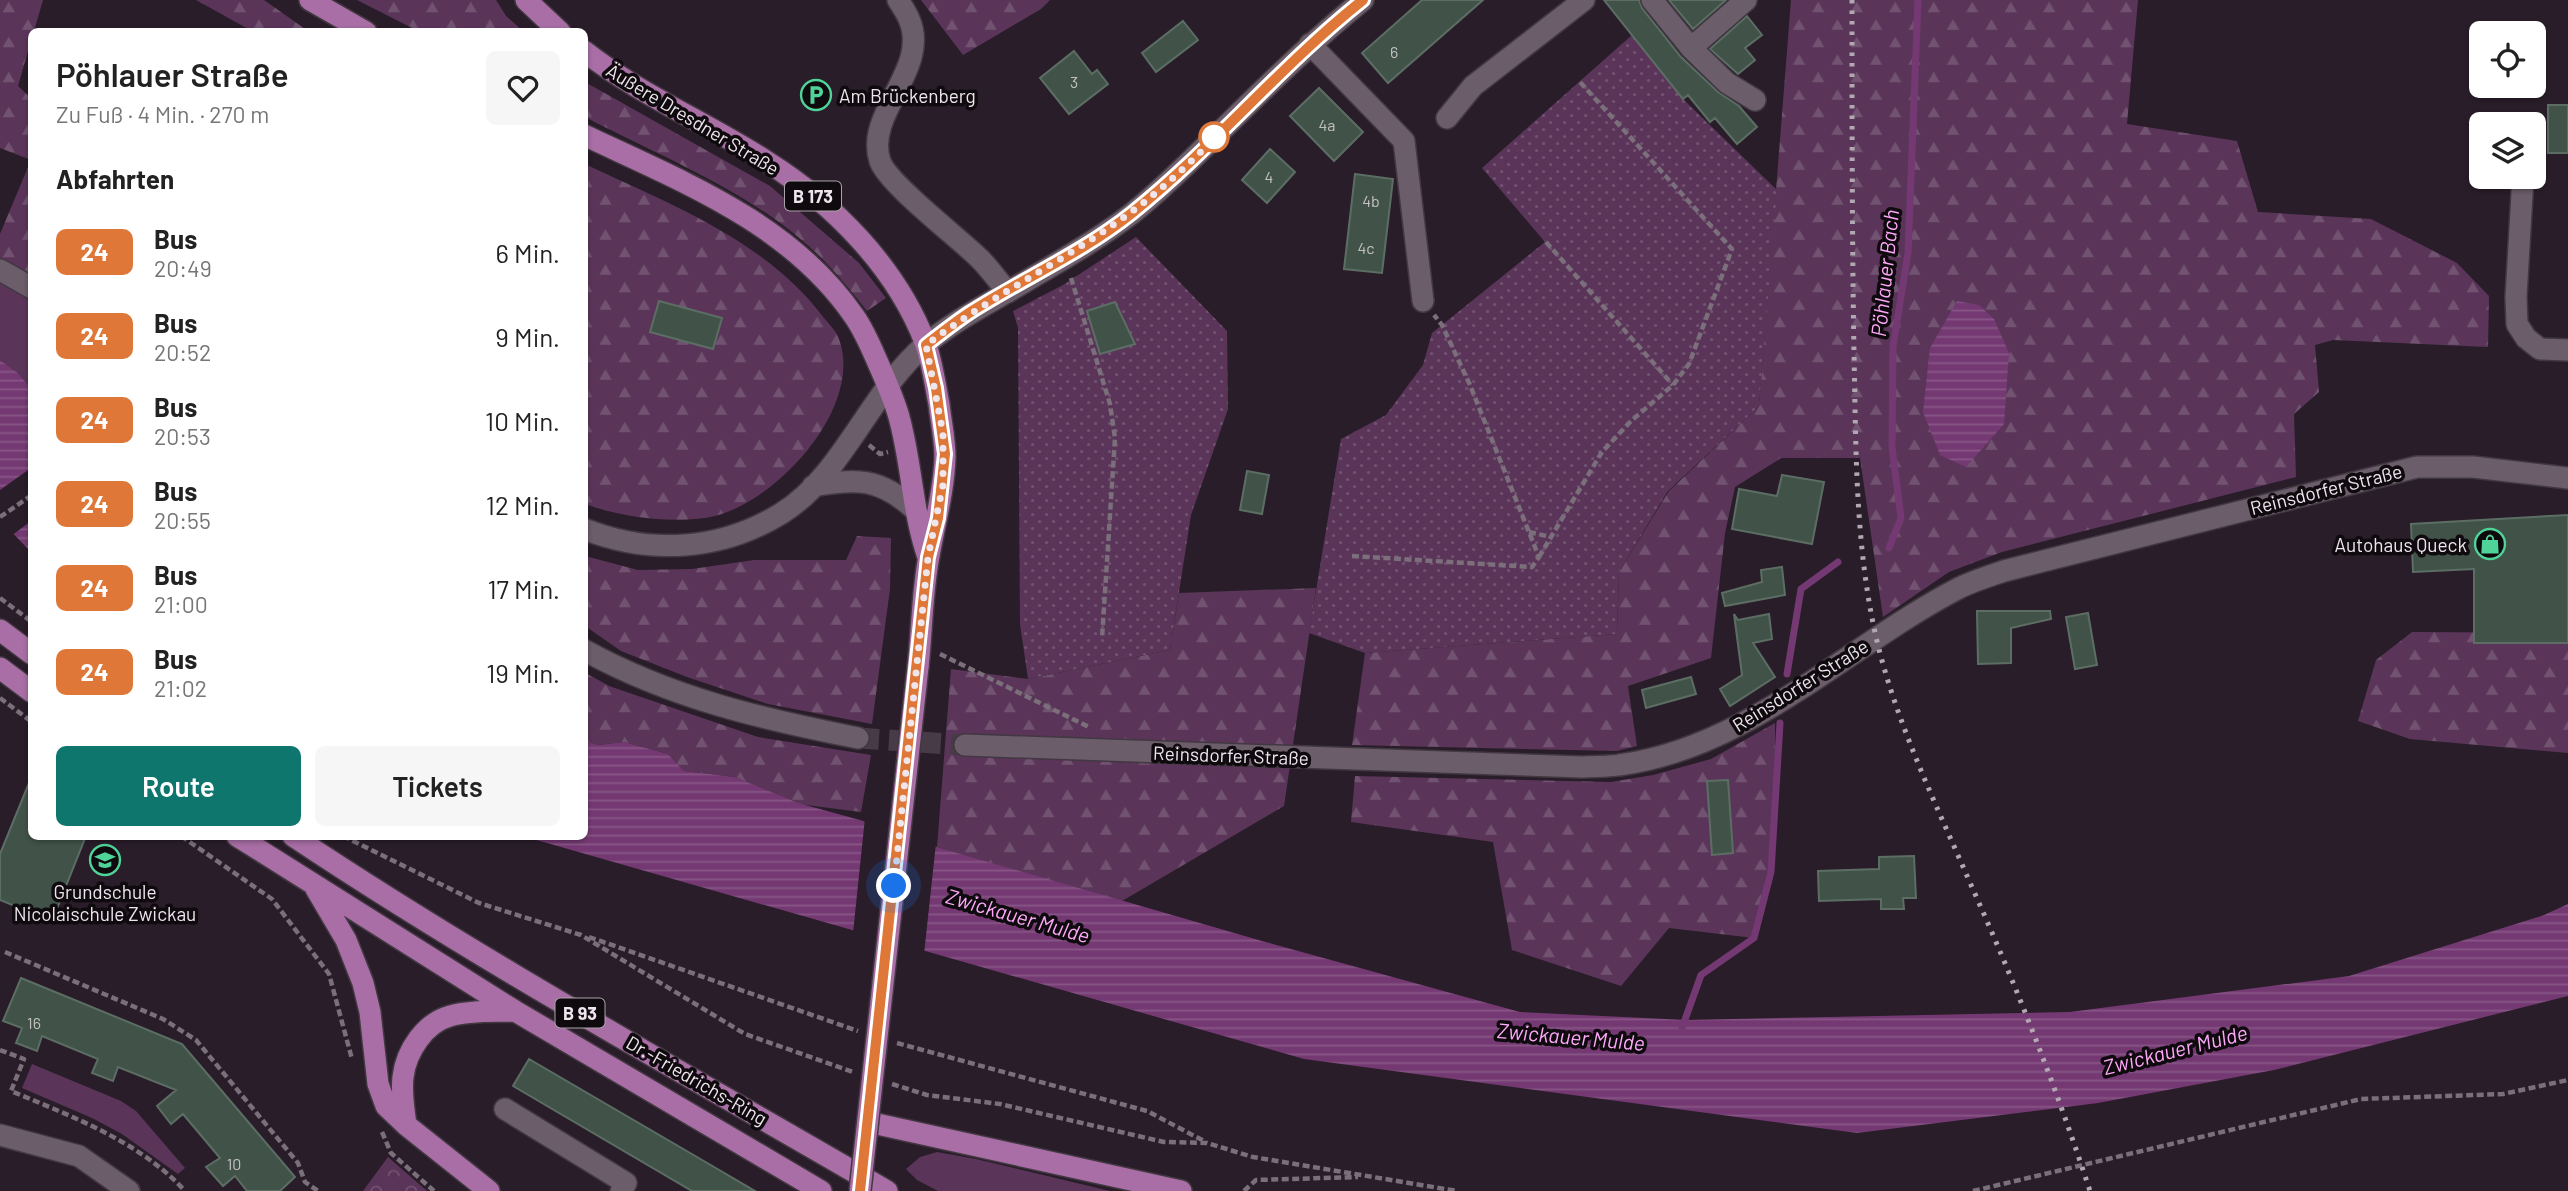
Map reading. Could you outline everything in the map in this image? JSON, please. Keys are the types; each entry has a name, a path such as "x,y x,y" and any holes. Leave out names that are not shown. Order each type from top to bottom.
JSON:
{"main road":[{"path":"310,0 359,28"},
{"path":"526,0 556,28"},
{"name":"Äußere Dresdner Straße","path":"588,54 652,96 767,162 847,225 903,298 926,345 936,388 945,454 938,518 928,557 868,1122"},
{"name":"Äußere Dresdner Straße","path":"588,137 744,214 781,239 813,267 853,315 888,384 899,416 914,509 928,557"},
{"path":"0,630 28,650"},
{"path":"0,668 28,689"},
{"name":"Dr.-Friedrichs-Ring","path":"243,840 515,1011 821,1191"},
{"name":"Dr.-Friedrichs-Ring","path":"299,840 357,879 511,972 887,1191"},
{"path":"313,884 346,940 363,983 370,1012 378,1084 386,1105 406,1125 488,1191"},
{"path":"406,1125 402,1097 403,1075 411,1052 430,1026 449,1016 515,1011"},
{"path":"868,1122 1181,1191"},
{"name":"B 173","path":"860,1191 868,1122"}],"street":[{"path":"898,0 910,20 913,48 906,72 878,130 877,150 881,165 904,190 981,260 1008,292"},
{"path":"588,530 614,540 642,545 689,545 717,541 746,532 782,513 813,486 888,384 926,345 970,312 1065,258 1130,215 1182,170 1310,44 1363,0"},
{"path":"1447,118 1473,86 1584,0"},
{"path":"1652,0 1691,48 1727,83 1755,100"},
{"path":"1691,48 1746,0"},
{"path":"1310,44 1404,141 1423,300"},
{"path":"2522,189 2517,324 2526,338 2540,349 2568,351"},
{"path":"0,270 28,286"},
{"name":"Reinsdorfer Straße","path":"965,745 1568,767 1620,765 1708,739 1757,716 1960,587 2004,571 2417,467 2473,467 2568,478"},
{"path":"813,486 859,480 888,489 914,509"},
{"path":"588,652 679,694 765,720 858,738"},
{"path":"505,1110 625,1183 621,1191"},
{"path":"0,1135 79,1156 130,1191"}],"path":[{"path":"1352,556 1532,567 1602,452 1631,421 1673,385 1689,364 1732,249 1580,82"},
{"path":"1546,242 1673,385"},
{"path":"1065,258 1110,404 1115,438 1102,638"},
{"path":"1423,300 1442,325 1470,385 1539,557"},
{"path":"0,517 28,498"},
{"path":"1528,531 1551,537"},
{"path":"0,598 28,619"},
{"path":"920,644 1091,728"},
{"path":"0,698 28,719"},
{"path":"187,840 272,899 329,974 355,1072"},
{"path":"351,840 479,903 581,935 745,1034 862,1075"},
{"path":"5,952 163,1019 196,1040 298,1163 304,1182 318,1191"},
{"path":"0,1050 24,1059 11,1091 91,1124 165,1169 186,1191"},
{"path":"1973,1191 2361,1099 2503,1094 2568,1080"},
{"path":"888,1083 927,1095 1000,1104 1164,1142 1207,1143 1253,1157 1457,1191"},
{"path":"380,1129 390,1153 434,1191"},
{"path":"1244,1191 1256,1180 1367,1177"}],"green space":[{"path":"0,0 43,0 35,28 28,28 28,51 18,86 28,95 28,159 0,148"},
{"path":"196,0 264,0 304,28 247,28"},
{"path":"357,0 496,0 506,16 520,28 412,28"},
{"path":"921,0 1050,0 1041,9 963,55"},
{"path":"1791,0 2138,0 2127,124 2237,141 2258,212 2371,219 2457,263 2489,296 2488,347 2333,340 2315,345 2319,392 2294,414 2296,477 2002,552 1949,572 1883,617 1860,458 1781,458 1735,487 1725,533 1711,658 1628,686 1637,746 1617,751 1352,745 1365,653 1617,634 1619,572 1669,491 1759,406"},
{"path":"1632,35 1683,99 1777,190 1759,406 1668,491 1619,572 1617,634 1365,653 1309,633 1341,439 1386,415 1423,365 1432,333 1545,242 1482,168"},
{"path":"588,84 770,186 859,263 886,298 867,311 843,281 798,237 750,202 588,118"},
{"path":"588,165 714,227 774,267 801,291 833,328 838,336 843,366 838,395 825,424 806,451 783,476 757,496 731,511 705,518 660,519 588,505"},
{"path":"28,167 28,276 0,261 0,234"},
{"path":"1136,237 1227,331 1228,409 1191,515 1170,650 1028,679 1020,624 1018,328 1013,311 1063,285"},
{"path":"0,279 28,294 28,385 0,360"},
{"path":"857,536 891,538 890,589 872,724 768,704 687,677 621,651 588,628 588,557 638,570 692,569 754,560 846,560"},
{"path":"1316,588 1284,806 1122,901 937,847 951,669 1028,679 1170,650 1179,593"},
{"path":"2412,632 2568,633 2568,753 2410,739 2358,721 2376,660"},
{"path":"588,674 609,686 758,737 871,755 861,812 798,804 735,777 684,771 668,754 624,742 598,745 588,742"},
{"path":"1775,723 1771,872 1754,938 1669,928 1621,986 1512,950 1493,842 1351,822 1355,776 1611,782 1653,775 1711,759"},
{"path":"32,1064 121,1101 136,1111 185,1168 178,1174 122,1134 22,1088"},
{"path":"937,1152 1110,1191 938,1191 917,1180 906,1169 920,1157"},
{"path":"388,1157 427,1191 363,1191"}],"water":[{"path":"1957,301 1979,305 1994,319 2009,353 2004,424 1966,467 1940,455 1923,412 1930,348"},
{"path":"0,360 28,385 28,549 0,520"},
{"name":"Zwickauer Mulde","path":"588,742 598,745 624,742 668,754 684,771 735,777 798,803 860,820 937,847 1520,1012 1686,1020 2070,1012 2349,976 2544,915 2568,904 2568,996 2274,1070 2098,1103 1857,1133 1304,1059 537,840 588,840"}],"pier":[{"path":"28,470 28,523 11,536 0,525 0,490"},
{"path":"865,818 936,843 924,954 853,933"}],"building":[{"path":"1422,0 1483,0 1388,83 1362,53"},
{"path":"1604,0 1639,0 1642,8 1681,57 1718,92 1739,106 1757,127 1737,144 1715,118 1710,122 1688,95 1683,99"},
{"path":"1669,0 1726,0 1693,29"},
{"path":"1747,16 1762,35 1745,48 1755,60 1738,74 1710,49"},
{"path":"1183,21 1198,40 1156,72 1142,53"},
{"path":"1074,51 1092,74 1097,70 1108,84 1069,114 1040,78"},
{"path":"1319,88 1363,132 1334,161 1290,116"},
{"path":"2548,105 2568,105 2568,153 2548,153"},
{"path":"1270,149 1295,172 1267,203 1242,180"},
{"path":"1355,174 1393,179 1382,273 1344,269"},
{"path":"659,301 722,318 713,349 650,332"},
{"path":"1115,302 1135,344 1100,354 1087,311"},
{"path":"1247,471 1269,475 1262,514 1240,510"},
{"path":"1782,475 1824,482 1812,544 1732,529 1739,489 1777,496"},
{"path":"2568,515 2568,643 2474,643 2474,569 2413,572 2411,524"},
{"path":"1782,567 1785,595 1725,606 1722,593 1762,582 1761,570"},
{"path":"1977,611 2050,611 2051,619 2011,628 2011,663 1978,664"},
{"path":"2088,613 2097,665 2075,669 2066,617"},
{"path":"1734,614 1738,620 1769,614 1772,639 1753,643 1775,677 1730,706 1720,689 1742,675"},
{"path":"1691,677 1696,694 1646,708 1642,690"},
{"path":"1728,780 1733,853 1712,855 1707,781"},
{"path":"28,785 28,840 84,840 52,921 0,900 0,854"},
{"path":"1914,856 1916,898 1903,898 1904,909 1881,909 1881,899 1819,901 1818,871 1879,869 1879,857"},
{"path":"21,978 182,1044 295,1177 280,1191 247,1191 235,1176 223,1186 206,1167 220,1158 183,1114 171,1124 157,1106 176,1090 118,1067 113,1081 92,1073 98,1059 42,1036 37,1051 16,1043 22,1028 3,1021"},
{"path":"529,1059 755,1191 692,1191 513,1086"}],"waterway":[{"name":"Pöhlauer Bach","path":"1889,548 1901,518 1892,447 1893,347 1908,253 1918,0"},
{"name":"Pöhlauer Bach","path":"1787,674 1801,589 1838,562"},
{"name":"Pöhlauer Bach","path":"1682,1028 1701,975 1754,938 1771,872 1780,723"}],"tunnel":[{"path":"858,738 965,745"}],"railway":[{"path":"1852,0 1856,460 1860,531 1869,602 1894,701 2019,998 2090,1191"}],"bus line":[{"name":"24","path":"860,1191 928,557 943,485 943,433 926,345 970,312 1065,258 1130,215 1182,170 1310,44 1363,0"}],"place":[{"name":"Am Brückenberg","path":"816,95"},
{"name":"Autohaus Queck","path":"2490,544"},
{"name":"Grundschule Nicolaischule Zwickau","path":"105,860"}],"route":[{"path":"894,886 928,557 938,518 945,454 936,388 926,345 970,312 1065,258 1130,215 1182,170 1214,137"}]}
